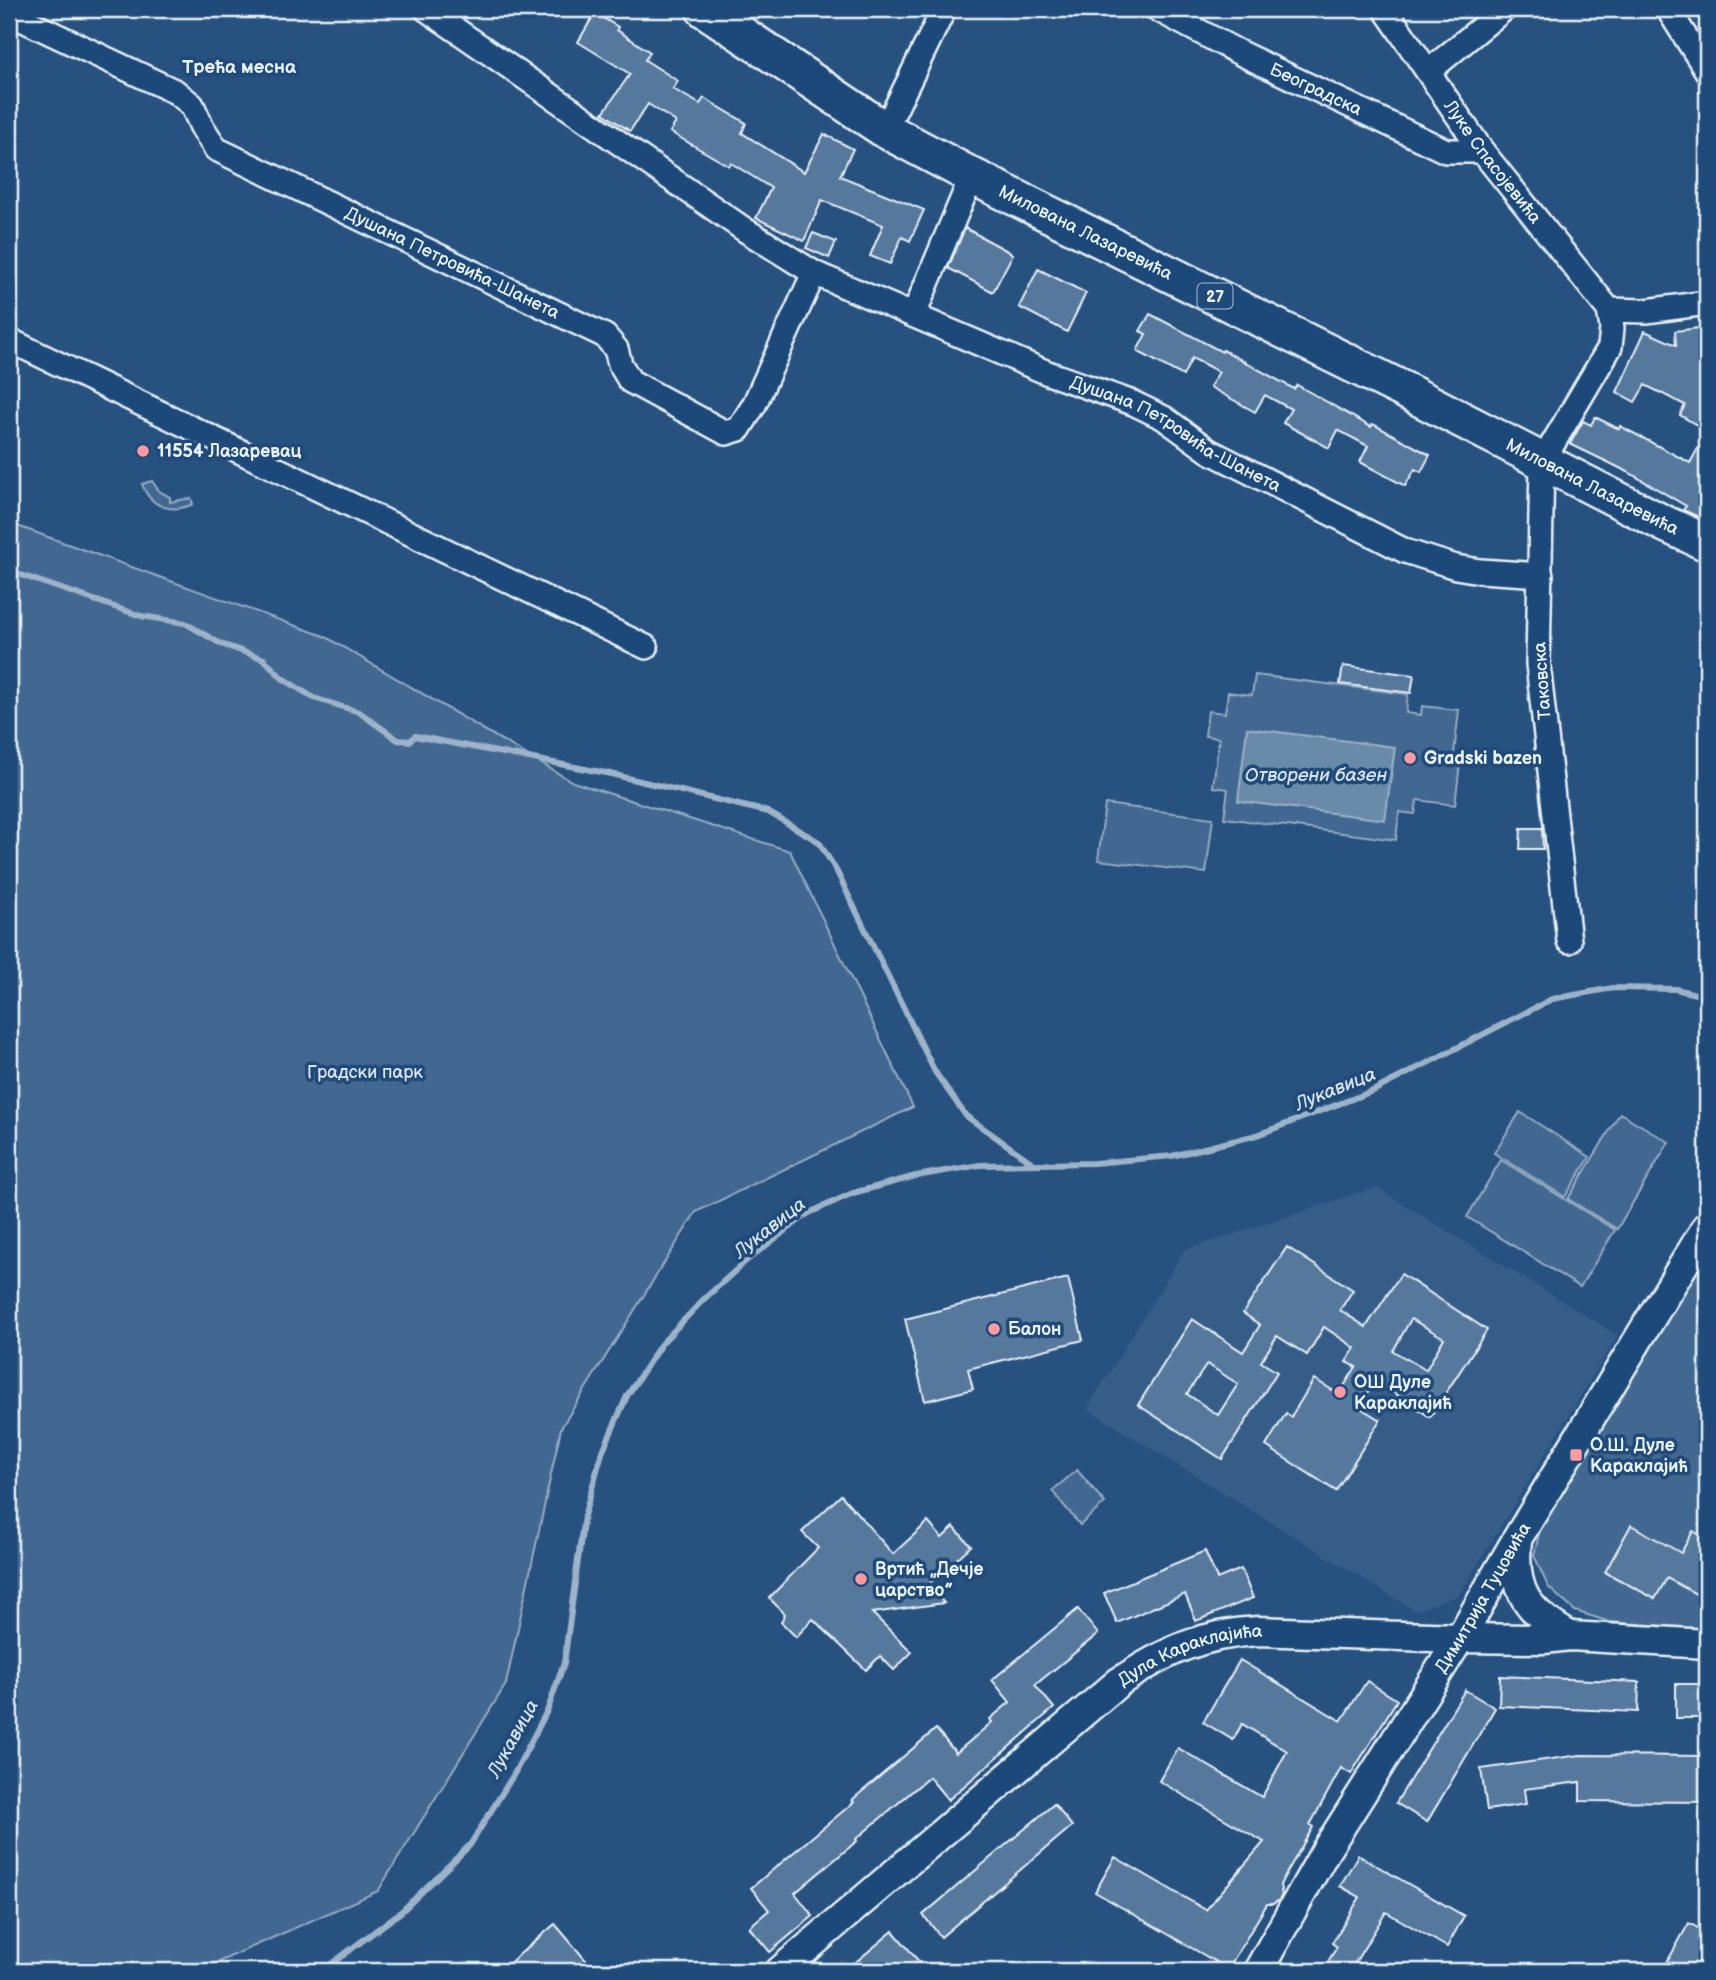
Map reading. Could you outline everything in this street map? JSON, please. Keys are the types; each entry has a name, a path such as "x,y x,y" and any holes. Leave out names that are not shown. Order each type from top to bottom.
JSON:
{"main road":[{"name":"Милована Лазаревића","path":"704,9 885,130 1707,543"}],"street":[{"name":"Душана Петровића-Шанета","path":"426,9 745,230 814,273 1048,373 1133,403 1164,418 1209,451 1405,551 1468,569 1541,575"},
{"path":"885,130 944,9"},
{"name":"Београдска","path":"1157,9 1240,53 1446,151 1482,151"},
{"name":"Луке Спасојевића","path":"1385,9 1482,151 1609,310"},
{"path":"1429,71 1504,9"},
{"path":"1668,9 1705,64"},
{"name":"Душана Петровића-Шанета","path":"9,13 176,92 192,105 216,149 605,336 616,349 620,365 630,381 726,433 739,429 754,405 814,273"},
{"path":"1446,151 1459,145 1464,122"},
{"path":"914,314 972,176"},
{"path":"1542,462 1610,347 1612,328 1609,310 1646,311 1707,303"},
{"path":"9,340 646,647"},
{"name":"Таковска","path":"1542,462 1538,664 1569,941"},
{"name":"Димитрија Туцовића","path":"1258,1971 1326,1850 1460,1638 1707,1226"},
{"path":"1517,1539 1517,1571 1525,1601 1544,1620 1570,1636"},
{"name":"Дула Караклајића","path":"780,1971 1119,1682 1176,1648 1209,1636 1258,1631 1460,1638 1544,1639 1570,1636 1707,1644"}],"shaded area":[{"name":"ОШ Дуле Караклајић","path":"1376,1187 1618,1335 1459,1595 1415,1611 1087,1409 1184,1250"}],"green space":[{"path":"152,481 159,491 170,497 170,502 191,498 193,504 169,508 156,503 142,484"},
{"name":"Градски парк","path":"9,523 324,636 573,782 790,851 913,1107 696,1212 561,1428 506,1684 378,1891 198,1971 9,1971"},
{"name":"Gradski bazen","path":"1255,675 1408,694 1406,713 1421,715 1422,706 1459,710 1453,762 1460,763 1455,805 1417,800 1415,814 1399,812 1396,840 1224,818 1228,789 1213,787 1219,738 1205,736 1208,711 1225,713 1228,692 1252,695"},
{"path":"1105,804 1213,818 1206,873 1098,860"},
{"path":"1520,1112 1590,1157 1565,1197 1494,1153"},
{"path":"1620,1113 1669,1142 1617,1229 1568,1199"},
{"path":"1501,1160 1615,1230 1580,1287 1467,1217"},
{"path":"1707,1251 1707,1629 1610,1622 1575,1611 1548,1587 1534,1555 1543,1517"},
{"path":"1077,1470 1105,1503 1080,1525 1052,1491"}],"water":[{"name":"Отворени базен","path":"1247,728 1395,747 1385,820 1238,801"}],"building":[{"path":"595,13 650,52 645,60 678,81 673,89 700,104 704,98 746,123 742,133 804,172 824,134 853,149 840,176 924,210 910,241 902,237 890,264 870,256 883,225 822,200 804,241 756,218 771,188 731,163 729,166 670,132 676,122 648,104 630,131 603,113 630,74 578,42"},
{"path":"965,228 1013,254 993,292 948,268"},
{"path":"813,233 836,242 829,258 806,248"},
{"path":"1038,269 1086,293 1067,332 1019,307"},
{"path":"1150,314 1294,389 1297,385 1371,427 1373,424 1430,455 1421,472 1415,469 1405,486 1360,462 1368,446 1338,430 1329,448 1283,423 1291,409 1265,395 1255,412 1210,387 1219,372 1192,358 1183,376 1137,351 1146,334 1140,331"},
{"path":"1707,327 1707,431 1680,415 1685,405 1645,385 1635,402 1617,392 1645,331 1676,345 1675,331"},
{"path":"1595,417 1619,429 1620,426 1690,463 1707,432 1707,502 1699,517 1683,510 1686,506 1628,472 1570,444 1583,421 1591,425"},
{"path":"1343,666 1414,675 1411,693 1340,684"},
{"path":"1521,828 1542,828 1543,849 1520,849"},
{"path":"1287,1247 1353,1290 1340,1310 1366,1327 1401,1274 1487,1330 1430,1417 1376,1381 1359,1407 1380,1420 1336,1491 1266,1446 1286,1413 1291,1417 1314,1379 1339,1394 1356,1367 1346,1362 1355,1348 1324,1327 1307,1355 1277,1336 1261,1362 1277,1372 1222,1459 1138,1405 1192,1319 1243,1352 1260,1325 1243,1313","holes":["1411,1319 1444,1338 1426,1370 1393,1351","1207,1364 1238,1384 1218,1415 1187,1394"]},
{"name":"Балон","path":"1068,1278 1083,1340 968,1369 973,1389 925,1401 905,1319"},
{"name":"Вртић „Дечје царство”","path":"841,1495 893,1554 928,1522 942,1538 954,1527 971,1546 928,1585 944,1603 872,1613 912,1652 894,1670 880,1656 866,1670 813,1619 796,1637 781,1622 785,1614 769,1598 818,1548 802,1532"},
{"path":"1631,1525 1681,1553 1693,1531 1707,1539 1707,1600 1667,1578 1655,1599 1605,1572"},
{"path":"1205,1551 1217,1579 1241,1569 1253,1598 1196,1621 1185,1594 1117,1623 1104,1593"},
{"path":"1078,1609 1098,1634 1035,1685 1054,1708 948,1800 929,1777 856,1839 857,1841 795,1893 813,1916 770,1952 749,1927 769,1910 751,1888 936,1729 956,1753 992,1722 990,1719 1010,1702 992,1680"},
{"path":"1240,1660 1341,1721 1367,1681 1397,1700 1351,1774 1341,1768 1310,1825 1313,1827 1280,1885 1282,1895 1273,1904 1267,1904 1228,1969 1095,1892 1115,1857 1206,1910 1264,1842 1159,1781 1178,1748 1262,1797 1287,1751 1242,1724 1233,1740 1203,1722"},
{"path":"1500,1676 1639,1682 1638,1712 1499,1706"},
{"path":"1676,1684 1707,1684 1707,1718 1676,1718"},
{"path":"1465,1690 1495,1708 1427,1822 1396,1803"},
{"path":"1580,1755 1707,1756 1707,1802 1580,1801 1580,1782 1524,1789 1526,1804 1487,1810 1481,1769"},
{"path":"1054,1804 1072,1826 941,1937 923,1915"},
{"path":"1358,1855 1464,1916 1447,1947 1386,1912 1350,1971 1322,1971 1337,1947 1332,1943 1360,1897 1340,1886"},
{"path":"1689,1923 1707,1933 1707,1971 1662,1971"},
{"path":"555,1924 595,1971 500,1971"},
{"path":"893,1931 927,1971 845,1971"}],"waterway":[{"path":"9,571 141,616 185,623 221,644 264,659 282,678 314,698 359,712 398,740 410,741 415,736 611,774 768,812 819,842 837,872 935,1072 966,1116 1034,1164"},
{"name":"Лукавица","path":"322,1971 402,1911 470,1845 514,1774 548,1709 564,1663 584,1516 602,1453 627,1396 661,1344 703,1300 747,1260 807,1214 853,1193 916,1176 980,1165 1094,1163 1172,1156 1257,1135 1373,1091 1552,999 1613,988 1676,989 1707,997"}],"place":[{"name":"11554 Лазаревац","path":"143,451"},
{"name":"Gradski bazen","path":"1410,758"},
{"name":"Балон","path":"994,1329"},
{"name":"ОШ Дуле Караклајић","path":"1340,1392"},
{"name":"О.Ш. Дуле Караклајић","path":"1576,1455"},
{"name":"Вртић „Дечје царство”","path":"861,1579"}],"district":[{"name":"Трећа месна","path":"239,66"}]}
